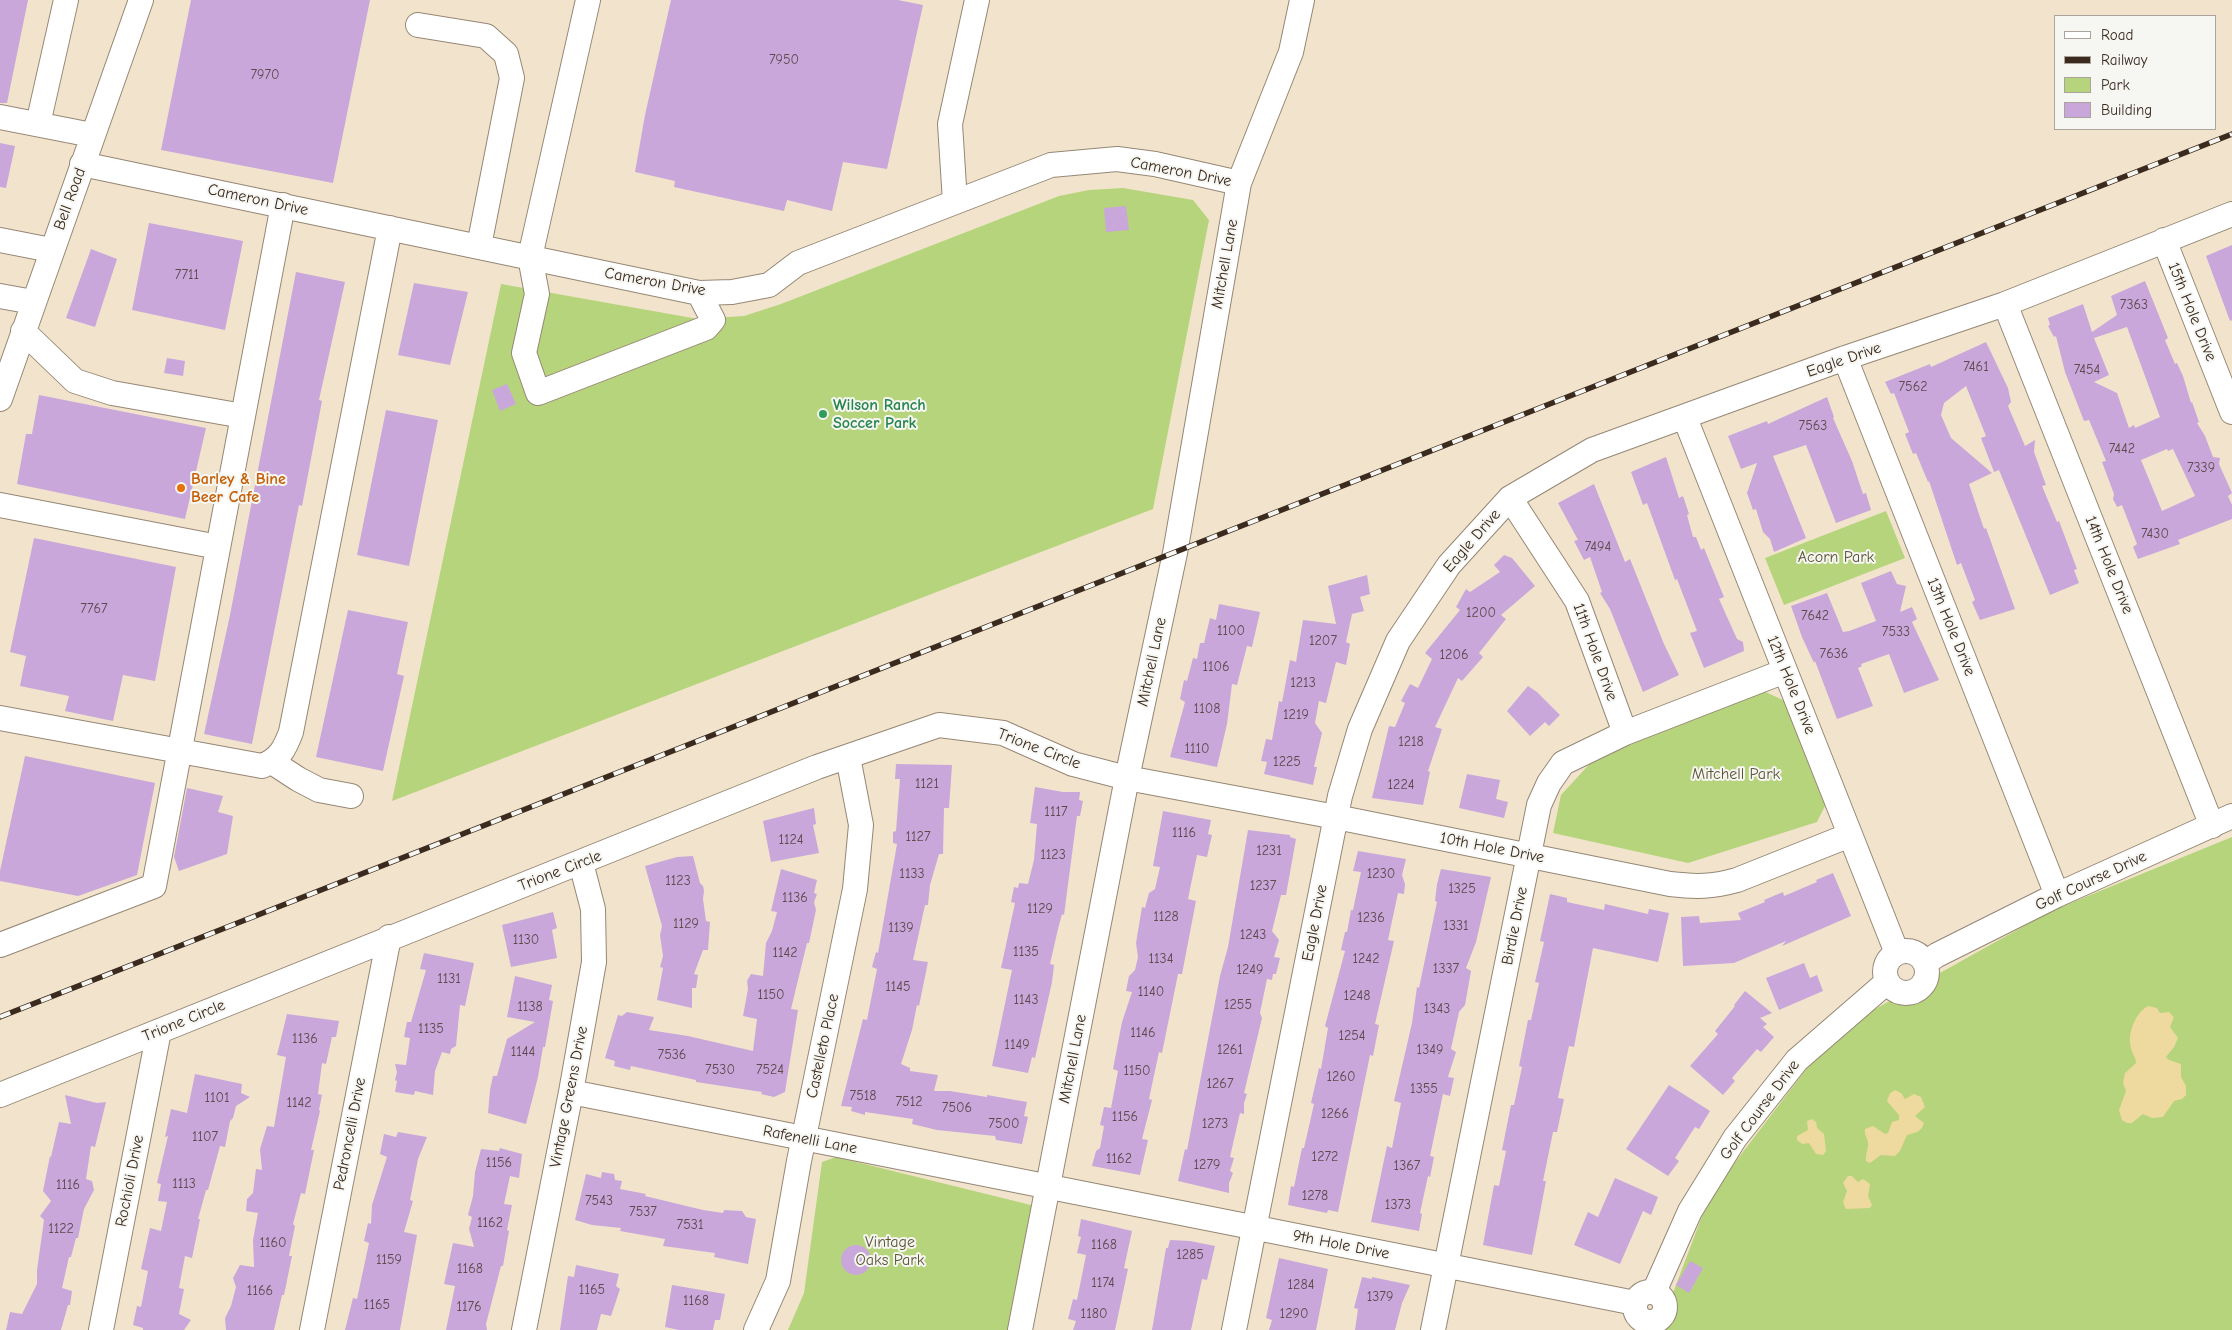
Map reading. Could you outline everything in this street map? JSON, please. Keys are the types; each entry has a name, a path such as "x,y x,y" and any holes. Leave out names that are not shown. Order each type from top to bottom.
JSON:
{"street":[{"path":"38,124 66,0"},
{"name":"Bell Road","path":"0,399 141,0"},
{"path":"588,0 530,257 537,294 524,353 538,393 706,328 713,320 700,293"},
{"path":"955,202 950,124 977,0"},
{"name":"Mitchell Lane","path":"1020,1330 1128,778 1175,553 1239,183 1291,52 1302,0"},
{"path":"418,25 486,36 506,54 512,78 479,246"},
{"path":"0,117 92,135"},
{"name":"Cameron Drive","path":"82,164 700,293 732,292 769,285 798,264 1051,164 1117,159 1155,164 1239,183"},
{"path":"0,945 154,886 283,206"},
{"name":"Eagle Drive","path":"1234,1330 1336,817 1360,728 1398,641 1449,565 1510,498 1592,450 1685,418 1845,358 2005,304 2232,214"},
{"path":"0,718 262,766 272,762 284,750 291,732 390,228"},
{"path":"0,240 52,250"},
{"name":"15th Hole Drive","path":"2164,240 2232,412"},
{"path":"0,296 33,302"},
{"name":"14th Hole Drive","path":"2005,304 2222,821"},
{"path":"23,331 75,380 112,393 243,416"},
{"name":"13th Hole Drive","path":"1845,358 2057,895"},
{"name":"12th Hole Drive","path":"1685,418 1898,953"},
{"name":"11th Hole Drive","path":"1510,498 1577,601 1625,733"},
{"path":"0,505 218,547"},
{"name":"Birdie Drive","path":"1433,1330 1539,805 1549,783 1564,763 1625,733 1786,671"},
{"name":"Trione Circle","path":"0,1095 389,937 581,863 817,767 939,725 1003,733 1073,764 1128,778"},
{"name":"Castelleto Place","path":"756,1330 778,1281 804,1138 855,889 861,825 848,757"},
{"path":"272,762 319,790 351,796"},
{"name":"10th Hole Drive","path":"1128,778 1698,887 1719,885 1737,880 1850,835"},
{"name":"Golf Course Drive","path":"1925,963 1937,955 2057,895 2222,821"},
{"name":"Vintage Greens Drive","path":"524,1330 572,1092 594,962 593,909 581,863"},
{"name":"Pedroncelli Drive","path":"312,1330 389,937"},
{"path":"1909,952 1916,954 1925,963 1927,977 1924,984 1913,992 1900,993 1893,990 1888,982 1885,971 1886,964 1898,953 1909,952"},
{"name":"Golf Course Drive","path":"1644,1311 1690,1211 1735,1138 1797,1060 1888,982"},
{"name":"Rochioli Drive","path":"101,1330 159,1031"},
{"name":"Rafenelli Lane","path":"572,1092 1048,1187"},
{"name":"9th Hole Drive","path":"1048,1187 1446,1266 1644,1311"}],"green space":[{"name":"Wilson Ranch Soccer Park","path":"1123,188 1193,200 1209,220 1153,509 392,801 501,284 698,319 744,316 781,304 1059,196 1089,190"},
{"name":"Acorn Park","path":"1886,511 1905,558 1784,605 1765,558"},
{"name":"Mitchell Park","path":"1759,689 1785,701 1827,802 1817,822 1688,863 1553,833 1561,795 1596,757"},
{"path":"2232,837 2232,1330 1659,1330 1710,1195 1814,1059 1861,1017 2051,911"},
{"name":"Vintage Oaks Park","path":"836,1157 1035,1206 1010,1330 788,1330 804,1293 822,1162"}],"sand":[{"path":"2148,1006 2157,1008 2160,1013 2169,1012 2174,1017 2170,1027 2178,1038 2166,1057 2181,1064 2181,1077 2186,1086 2186,1095 2182,1099 2174,1101 2163,1117 2152,1118 2143,1114 2132,1123 2127,1123 2122,1120 2119,1110 2126,1091 2123,1083 2125,1073 2136,1063 2130,1042 2131,1030 2139,1014"},
{"path":"1895,1090 1901,1093 1905,1099 1914,1094 1921,1097 1925,1107 1915,1116 1924,1123 1923,1126 1917,1132 1907,1135 1900,1151 1895,1156 1881,1155 1870,1163 1866,1161 1868,1140 1865,1129 1873,1126 1885,1134 1888,1133 1892,1122 1899,1120 1899,1115 1887,1101 1890,1093"},
{"path":"1812,1119 1816,1122 1817,1128 1824,1134 1826,1151 1823,1155 1816,1154 1809,1143 1802,1144 1797,1140 1797,1136 1808,1130 1807,1121"},
{"path":"1848,1176 1852,1176 1858,1182 1863,1179 1870,1184 1868,1196 1872,1205 1870,1208 1846,1209 1843,1202 1847,1191 1843,1183"}],"building":[{"path":"0,0 28,0 7,103 0,103"},
{"path":"191,0 370,0 333,183 161,150"},
{"path":"671,0 898,0 923,5 887,169 843,162 832,211 787,200 784,211 674,187 675,181 635,172 645,115"},
{"path":"0,143 15,146 6,188 0,187"},
{"path":"1126,206 1129,230 1106,232 1104,208"},
{"path":"149,223 243,241 225,330 132,310"},
{"path":"2232,245 2232,320 2230,321 2206,256"},
{"path":"91,249 117,259 95,327 66,318"},
{"path":"296,272 345,282 319,400 322,401 302,506 299,505 252,744 204,734 230,615"},
{"path":"2145,281 2168,338 2165,340 2175,364 2177,363 2183,376 2199,422 2197,423 2205,436 2213,457 2220,458 2219,464 2232,493 2228,496 2232,505 2232,519 2178,540 2180,544 2138,559 2133,547 2137,544 2122,505 2117,507 2113,499 2114,494 2102,462 2106,461 2089,420 2084,421 2065,372 2056,336 2054,337 2048,326 2050,325 2048,318 2083,304 2092,332 2117,315 2111,296","holes":["2127,327 2160,417 2135,428 2134,425 2129,428 2117,393 2094,382 2109,375 2094,338","2167,449 2168,451 2173,449 2195,496 2162,511 2141,460"]},
{"path":"414,283 468,292 450,365 398,355"},
{"path":"1986,342 2008,388 2011,402 2008,406 2025,446 2035,440 2034,452 2046,485 2042,486 2057,522 2059,521 2077,569 2074,570 2079,583 2050,595 1999,470 1994,472 1981,438 1986,436 1966,386 1944,403 1941,415 1951,438 1992,473 1969,484 2015,609 1980,620 1972,602 1975,600 1961,563 1957,565 1929,481 1916,453 1913,454 1905,434 1909,432 1894,393 1891,394 1885,382 1930,364 1931,367"},
{"path":"167,358 185,361 183,376 164,373"},
{"path":"507,384 516,404 500,411 492,390"},
{"path":"39,395 206,428 185,519 17,484 26,434 32,434"},
{"path":"1827,397 1833,418 1852,461 1863,494 1866,493 1871,510 1836,523 1806,445 1773,456 1806,538 1774,552 1770,539 1763,532 1756,509 1753,510 1747,493 1757,463 1741,469 1728,436 1767,421 1768,424"},
{"path":"386,410 438,420 409,566 357,555"},
{"path":"1666,457 1679,498 1683,496 1689,514 1687,515 1693,537 1696,537 1701,550 1704,548 1724,597 1719,599 1737,639 1743,642 1744,651 1704,668 1690,633 1697,631 1677,579 1675,580 1647,503 1643,505 1631,472"},
{"path":"1594,484 1625,562 1630,559 1664,644 1679,675 1643,692 1610,609 1600,593 1602,592 1590,557 1584,560 1574,541 1578,540 1558,503"},
{"path":"34,538 176,567 155,681 123,675 113,721 65,711 69,696 20,686 26,656 10,652"},
{"path":"1504,555 1512,558 1535,586 1501,615 1506,619 1479,653 1483,657 1462,681 1458,678 1435,727 1442,729 1428,771 1430,772 1423,805 1372,798 1389,726 1395,727 1405,703 1401,701 1410,684 1418,688 1432,659 1425,653 1460,610 1456,607 1466,589 1470,592 1500,572 1494,565"},
{"path":"1891,571 1897,584 1906,586 1900,612 1912,607 1917,619 1912,622 1939,680 1904,693 1889,654 1861,664 1862,666 1858,668 1873,706 1837,719 1791,606 1827,593 1843,632 1849,631 1876,621 1861,583"},
{"path":"1367,575 1370,594 1360,597 1364,611 1352,614 1346,642 1350,644 1346,665 1336,662 1326,703 1319,701 1315,723 1322,733 1314,767 1317,767 1313,785 1264,774 1267,762 1261,761 1266,739 1272,740 1279,701 1282,702 1290,660 1296,662 1303,620 1336,624 1328,586"},
{"path":"1219,604 1260,612 1252,647 1247,646 1237,685 1232,684 1227,724 1217,767 1170,757 1185,702 1180,699 1184,680 1187,681 1193,658 1197,659 1200,643 1204,643 1210,618 1216,620"},
{"path":"348,610 408,622 397,674 404,676 383,771 316,757"},
{"path":"1528,686 1537,692 1560,715 1549,726 1545,722 1530,736 1507,711"},
{"path":"25,756 155,783 137,875 78,896 0,881 0,871"},
{"path":"896,764 952,765 949,808 944,808 943,854 939,854 930,885 928,905 925,905 913,960 928,962 919,1006 917,1005 912,1030 901,1064 910,1068 910,1071 938,1075 934,1091 950,1091 987,1097 987,1095 1027,1102 1024,1116 1028,1117 1022,1144 996,1140 995,1136 937,1130 912,1124 913,1119 865,1112 865,1115 851,1111 852,1107 841,1106 863,1019 867,1020 877,969 872,967 876,952 878,953 897,844 893,843 893,832 896,831 900,779 895,779"},
{"path":"1467,774 1500,780 1496,799 1508,802 1504,818 1459,808"},
{"path":"1035,787 1063,792 1080,792 1079,800 1083,801 1080,816 1077,816 1064,915 1062,914 1050,964 1054,965 1052,982 1035,1058 1032,1057 1028,1073 992,1066 1012,970 1001,968 1015,903 1011,902 1014,887 1018,888 1019,883 1028,884 1034,860 1037,824 1030,823"},
{"path":"187,788 223,796 218,812 233,816 227,854 179,871 174,857"},
{"path":"814,808 816,824 813,825 819,853 771,862 763,821"},
{"path":"1163,811 1211,820 1208,834 1212,835 1207,857 1197,855 1188,899 1196,901 1182,974 1178,974 1162,1053 1159,1052 1149,1099 1152,1100 1142,1139 1148,1140 1140,1175 1092,1166 1096,1151 1100,1148 1104,1126 1100,1125 1104,1107 1111,1108 1118,1071 1113,1069 1122,1022 1132,992 1126,991 1129,976 1135,970 1138,957 1136,943 1142,907 1145,908 1149,893 1155,889 1160,867 1153,866"},
{"path":"1248,830 1290,835 1290,837 1296,839 1286,895 1281,895 1272,931 1279,940 1274,957 1280,958 1276,974 1273,974 1272,980 1267,979 1260,1013 1262,1018 1244,1093 1247,1094 1244,1103 1244,1114 1240,1113 1230,1157 1234,1158 1230,1171 1233,1173 1229,1183 1229,1193 1178,1181 1185,1149 1187,1150 1220,976 1228,947"},
{"path":"1358,851 1406,859 1402,875 1405,884 1404,894 1398,893 1388,940 1394,941 1375,1024 1379,1025 1373,1056 1370,1055 1338,1212 1328,1210 1327,1213 1288,1205 1291,1186 1294,1187 1314,1104 1311,1103 1319,1068 1321,1069 1328,1028 1325,1026 1345,951 1341,950 1351,910 1353,910 1361,872 1353,871"},
{"path":"693,856 704,891 703,899 706,921 710,922 708,950 703,950 694,974 698,975 696,988 692,988 692,1008 657,1000 663,968 660,967 663,956 660,935 662,926 645,866 677,857"},
{"path":"781,869 817,880 814,893 817,894 814,902 816,910 791,1009 798,1010 785,1092 774,1097 761,1094 762,1092 696,1082 696,1080 631,1066 630,1070 614,1066 615,1061 605,1058 618,1015 622,1016 627,1012 654,1017 649,1030 688,1036 753,1051 757,1019 743,1016 748,989 747,981 751,974 763,976 766,943 772,931 777,912 771,911"},
{"path":"1441,869 1491,877 1476,942 1466,968 1471,971 1465,1005 1459,1012 1451,1049 1456,1052 1448,1077 1454,1078 1450,1096 1443,1094 1430,1156 1434,1157 1420,1213 1422,1214 1419,1231 1371,1222 1387,1146 1392,1148 1401,1103 1394,1101 1412,1023 1417,987 1419,988 1437,902 1435,901 1437,884"},
{"path":"1833,873 1851,916 1782,946 1786,941 1734,963 1683,966 1681,917 1699,916 1700,923 1741,920 1738,913 1783,892 1784,896"},
{"path":"1550,894 1567,898 1567,902 1604,910 1605,904 1648,914 1649,909 1669,913 1658,962 1593,948 1574,1047 1569,1046 1558,1098 1564,1099 1557,1132 1553,1132 1543,1181 1546,1181 1532,1255 1483,1245 1494,1185 1499,1186 1506,1151 1502,1150 1511,1105 1514,1105 1522,1067 1519,1066 1528,1020 1531,1020 1539,983 1535,982 1544,942 1540,941"},
{"path":"553,912 557,928 552,930 557,958 511,967 502,925"},
{"path":"424,953 474,963 465,1006 460,1005 456,1046 451,1049 450,1054 442,1052 435,1071 433,1095 415,1091 414,1095 395,1092 397,1072 395,1064 406,1065 410,1038 404,1037 407,1022 411,1022 426,970 420,969"},
{"path":"1804,963 1810,978 1817,975 1823,991 1779,1010 1766,978"},
{"path":"515,976 552,985 549,1000 553,1001 545,1047 543,1047 538,1077 526,1124 488,1113 493,1076 497,1076 507,1039 535,1022 507,1017"},
{"path":"1745,991 1772,1013 1760,1018 1767,1024 1763,1027 1774,1037 1761,1052 1757,1049 1732,1078 1735,1081 1723,1095 1690,1066 1718,1034 1715,1031"},
{"path":"287,1014 339,1021 336,1037 332,1037 326,1064 322,1063 318,1094 322,1095 320,1111 311,1150 314,1150 305,1194 301,1193 293,1224 295,1226 289,1256 292,1256 274,1330 226,1330 225,1318 231,1306 236,1287 233,1278 240,1265 254,1267 253,1240 258,1213 246,1211 247,1199 253,1193 256,1169 262,1170 260,1149 267,1126 274,1127 286,1057 277,1055"},
{"path":"195,1074 242,1084 241,1093 250,1097 236,1106 233,1118 230,1121 225,1147 220,1146 208,1190 206,1190 198,1219 200,1219 192,1258 185,1256 179,1288 184,1289 179,1314 191,1320 184,1330 143,1330 143,1328 133,1325 137,1306 141,1307 148,1271 141,1269 150,1228 161,1231 167,1202 158,1201 161,1184 157,1183 168,1136 165,1137 171,1109 187,1113"},
{"path":"1669,1085 1710,1111 1699,1129 1695,1127 1675,1158 1679,1161 1668,1176 1626,1149"},
{"path":"65,1095 97,1103 106,1102 95,1147 91,1146 86,1179 92,1181 94,1190 84,1209 78,1238 76,1238 71,1257 69,1257 62,1288 72,1291 70,1305 68,1305 61,1330 6,1330 10,1312 22,1314 37,1284 37,1270 44,1220 40,1216 51,1201 43,1191 50,1156 59,1122 71,1124"},
{"path":"398,1132 427,1137 418,1159 410,1200 413,1201 404,1232 417,1235 400,1330 345,1330 353,1298 357,1299 369,1243 364,1241 368,1223 371,1224 372,1205 387,1157 380,1154 384,1134 396,1137"},
{"path":"500,1148 522,1154 519,1178 510,1176 504,1204 512,1205 507,1230 509,1231 503,1266 501,1266 486,1324 487,1330 446,1330 455,1286 444,1284 453,1243 474,1247 469,1229 472,1217 468,1215 481,1149 499,1151"},
{"path":"602,1172 614,1174 615,1180 622,1181 620,1189 646,1194 645,1196 703,1210 723,1213 724,1210 742,1211 746,1217 756,1219 748,1264 714,1257 715,1253 663,1246 665,1239 620,1231 621,1228 592,1225 575,1220 586,1174 601,1178"},
{"path":"1615,1178 1658,1197 1651,1215 1643,1211 1620,1264 1574,1245 1588,1212 1598,1217"},
{"path":"1081,1219 1132,1231 1124,1268 1128,1269 1115,1330 1073,1330 1076,1321 1068,1319 1073,1299 1077,1300 1086,1255 1077,1253 1081,1237 1078,1236"},
{"path":"1170,1240 1190,1241 1215,1246 1207,1280 1202,1279 1191,1330 1152,1330 1166,1248 1168,1248"},
{"path":"856,1245 862,1246 870,1254 870,1266 862,1274 856,1275 850,1274 842,1266 841,1260 842,1254 850,1246"},
{"path":"1279,1258 1328,1269 1316,1330 1269,1330 1272,1320 1266,1318"},
{"path":"1690,1261 1703,1268 1689,1293 1676,1285"},
{"path":"576,1265 619,1274 616,1286 620,1289 611,1316 601,1314 597,1330 560,1330 568,1276 574,1277"},
{"path":"1362,1277 1372,1279 1372,1277 1410,1285 1402,1303 1395,1330 1355,1330 1358,1309 1354,1308"},
{"path":"672,1285 725,1294 720,1320 715,1320 713,1330 679,1330 665,1327"}],"railway":[{"path":"0,1017 2232,134"}],"place":[{"name":"Wilson Ranch Soccer Park","path":"823,414"},
{"name":"Barley & Bine Beer Cafe","path":"181,488"}]}
